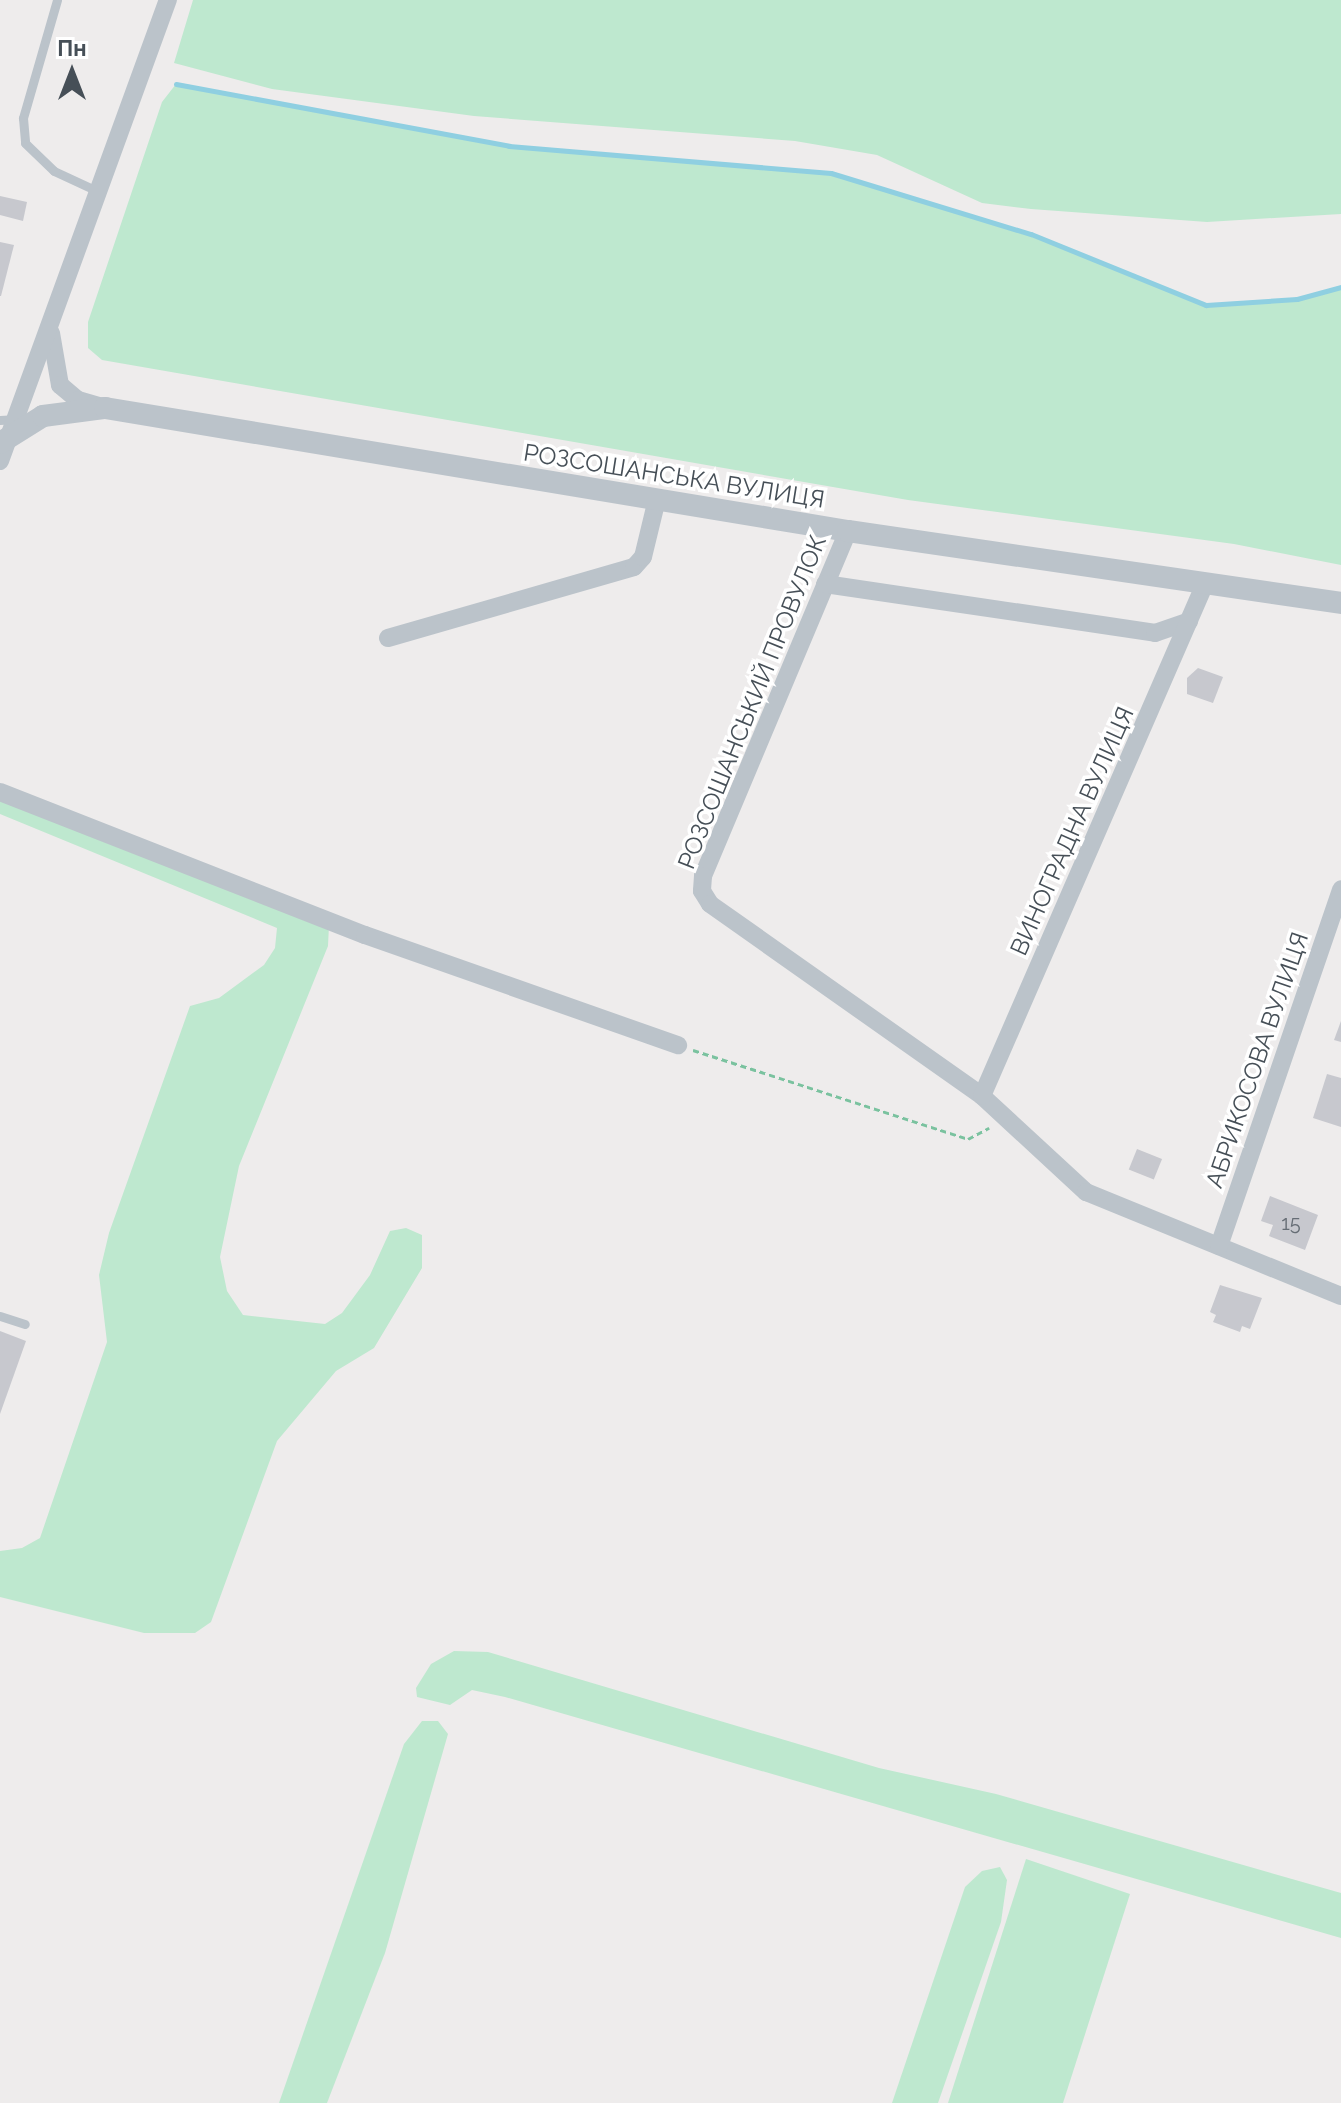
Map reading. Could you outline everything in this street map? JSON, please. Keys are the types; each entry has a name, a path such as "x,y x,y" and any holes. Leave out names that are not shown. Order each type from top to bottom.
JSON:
{"street":[{"path":"0,461 168,0"},
{"path":"51,318 51,354 60,385 78,400 105,408"},
{"name":"РОЗСОШАНСЬКА ВУЛИЦЯ","path":"11,428 105,408 848,531 1204,586 1341,603"},
{"path":"388,638 634,567 643,557 657,499"},
{"name":"РОЗСОШАНСЬКИЙ ПРОВУЛОК","path":"848,531 703,876 702,891 710,904 982,1096"},
{"path":"825,584 1155,633 1189,621"},
{"name":"ВИНОГРАДНА ВУЛИЦЯ","path":"982,1096 1204,586"},
{"path":"0,792 365,935 678,1045"},
{"name":"АБРИКОСОВА ВУЛИЦЯ","path":"1219,1246 1341,889"},
{"path":"982,1096 1086,1192 1341,1296"}],"lane":[{"path":"57,0 23,118 25,143 54,171 97,191"},
{"path":"0,1316 25,1324"}],"path":[{"path":"678,1045 968,1139 992,1127 982,1096"}],"green space":[{"path":"193,0 1341,0 1341,214 1207,222 1031,209 982,203 877,155 795,141 474,116 272,89 174,63"},
{"path":"176,84 509,146 831,173 1031,234 1206,305 1297,299 1341,287 1341,565 1234,544 908,500 102,360 88,348 88,322 162,102"},
{"path":"0,784 329,925 328,946 239,1166 220,1257 227,1291 243,1315 325,1324 342,1313 370,1275 390,1231 406,1228 422,1235 422,1268 374,1348 336,1371 277,1441 211,1622 195,1633 144,1633 0,1597 0,1551 22,1548 40,1538 107,1342 99,1275 109,1233 190,1006 219,998 264,965 275,948 277,928 0,814"},
{"path":"454,1651 488,1652 879,1768 996,1794 1341,1893 1341,1938 505,1697 472,1690 450,1705 417,1697 416,1688 431,1664"},
{"path":"422,1721 438,1721 448,1734 385,1953 327,2103 279,2103 404,1744"},
{"path":"1026,1859 1130,1894 1063,2103 948,2103"},
{"path":"1000,1867 1007,1880 1001,1922 938,2103 892,2103 965,1887 982,1871"}],"building":[{"path":"0,196 27,202 23,221 0,215"},
{"path":"0,242 14,245 1,296 0,296"},
{"path":"1198,668 1223,677 1213,703 1187,694 1187,678"},
{"path":"1341,1021 1341,1042 1334,1040"},
{"path":"1327,1074 1341,1078 1341,1127 1313,1118"},
{"path":"1137,1149 1162,1159 1154,1180 1129,1169"},
{"path":"1270,1196 1318,1215 1305,1250 1269,1236 1273,1225 1261,1221"},
{"path":"1220,1285 1262,1298 1250,1329 1242,1326 1240,1332 1213,1322 1216,1315 1210,1312"},
{"path":"0,1331 26,1341 0,1414"}],"waterway":[{"path":"176,84 509,146 831,173 1031,234 1206,305 1297,299 1341,287"}]}
